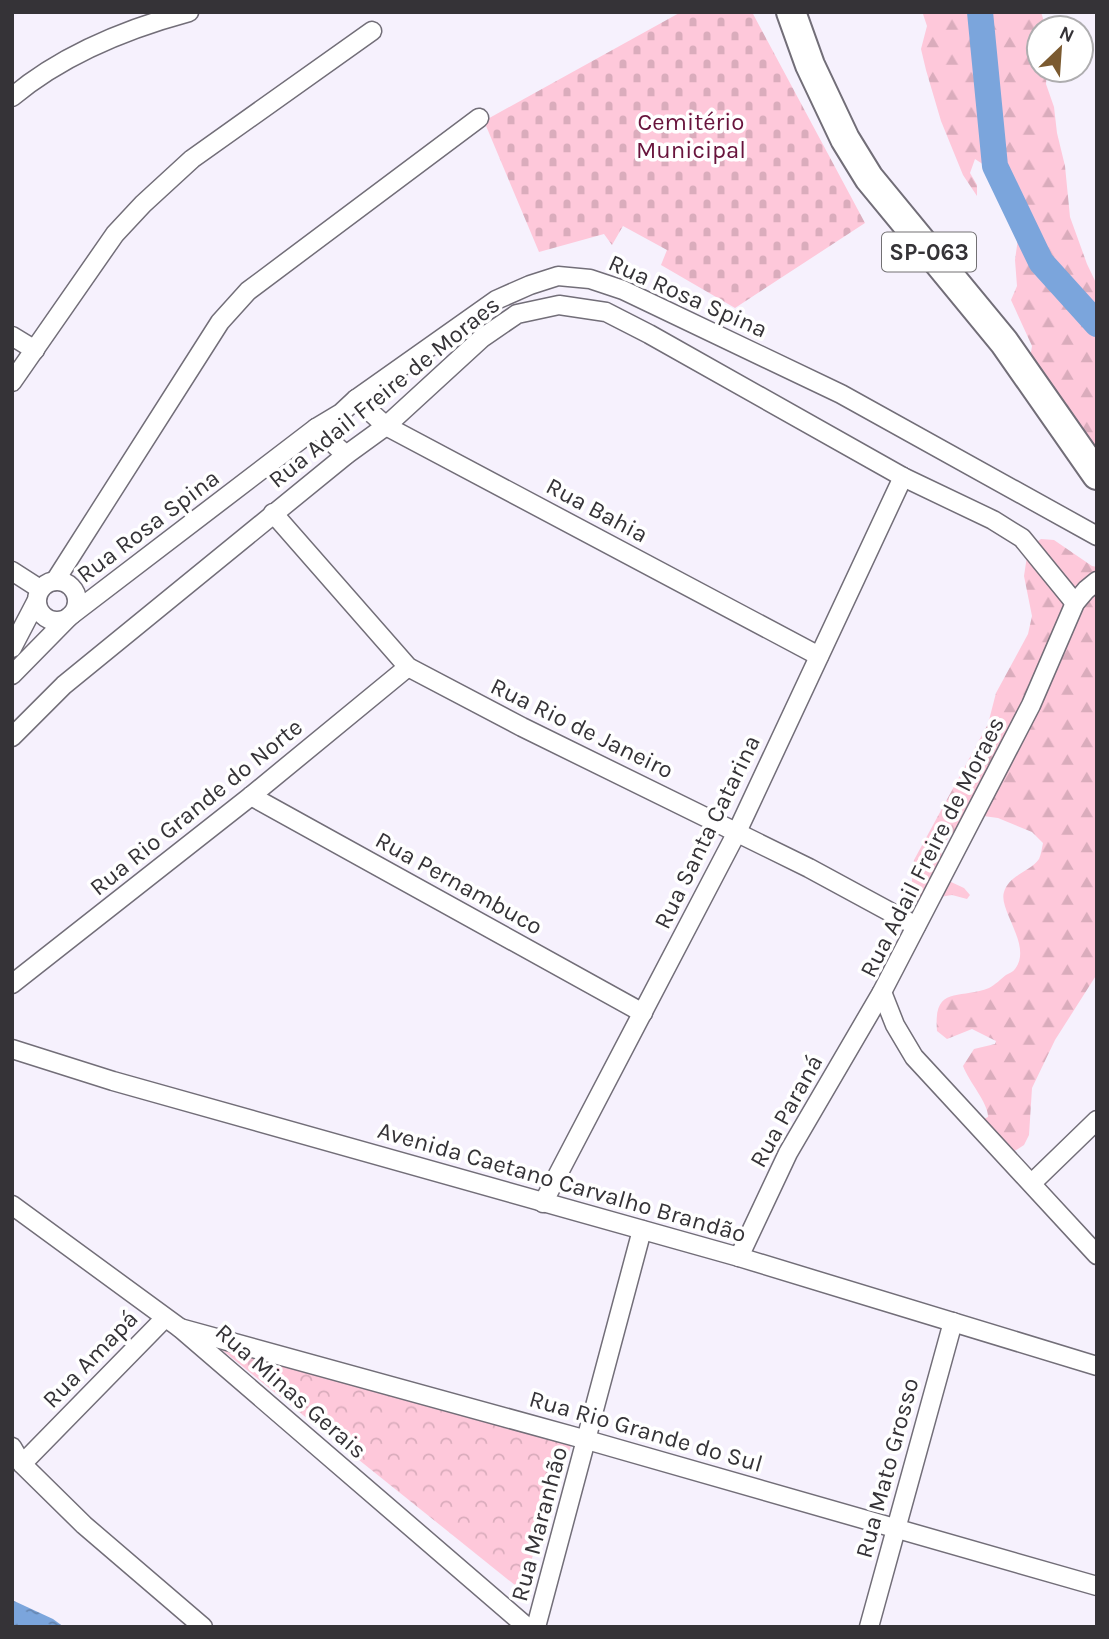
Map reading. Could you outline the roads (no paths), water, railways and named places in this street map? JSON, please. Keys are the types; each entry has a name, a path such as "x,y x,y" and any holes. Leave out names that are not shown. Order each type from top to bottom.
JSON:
{"main road":[{"name":"SP-063","path":"791,12 810,65 845,139 869,178 1004,342 1097,475"}],"street":[{"path":"12,97 65,58 163,19 189,12"},
{"path":"12,383 115,234 143,205 192,159 372,31"},
{"path":"12,648 44,591 220,322 248,291 479,118"},
{"name":"Rua Rosa Spina","path":"12,675 70,616 316,428 341,413 356,399 496,300 558,276 590,279 623,290 841,394 1097,536"},
{"name":"Rua Adail Freire de Moraes","path":"12,737 64,685 345,455 386,426 482,338 517,314 559,305 606,312 903,477 993,520 1022,538 1075,603"},
{"path":"12,336 35,350"},
{"name":"Rua Bahia","path":"356,399 386,426 819,656"},
{"path":"316,428 345,455"},
{"name":"Rua Santa Catarina","path":"542,1203 736,834 903,477"},
{"name":"Rua Rio de Janeiro","path":"273,513 408,667 736,834 809,868 916,926"},
{"path":"12,571 44,591"},
{"name":"Rua Adail Freire de Moraes","path":"1097,581 1075,603 1031,705 882,992 895,1026 914,1058 1097,1255"},
{"path":"65,582 73,589 77,598 76,608 70,616 60,621 49,620 40,613 44,591 65,582"},
{"name":"Rua Rio Grande do Norte","path":"12,984 251,796 408,667"},
{"name":"Rua Pernambuco","path":"251,796 643,1013"},
{"name":"Rua Paraná","path":"739,1257 788,1153 882,992"},
{"name":"Avenida Caetano Carvalho Brandão","path":"12,1049 113,1082 739,1257 1097,1366"},
{"path":"1032,1183 1097,1120"},
{"name":"Rua Minas Gerais","path":"12,1205 164,1319 180,1328 527,1627"},
{"name":"Rua Maranhão","path":"536,1627 642,1230"},
{"name":"Rua Amapá","path":"22,1464 164,1319"},
{"name":"Rua Mato Grosso","path":"869,1627 953,1322"},
{"name":"Rua Rio Grande do Sul","path":"180,1328 897,1527 1097,1586"},
{"path":"12,1447 22,1464 84,1525 203,1627"}],"water":[{"path":"12,1600 53,1619 64,1627 12,1627"}],"waterway":[{"path":"980,12 995,166 1041,262 1097,324"}],"park label":[{"name":"Cemitério Municipal","path":"691,136"}]}
